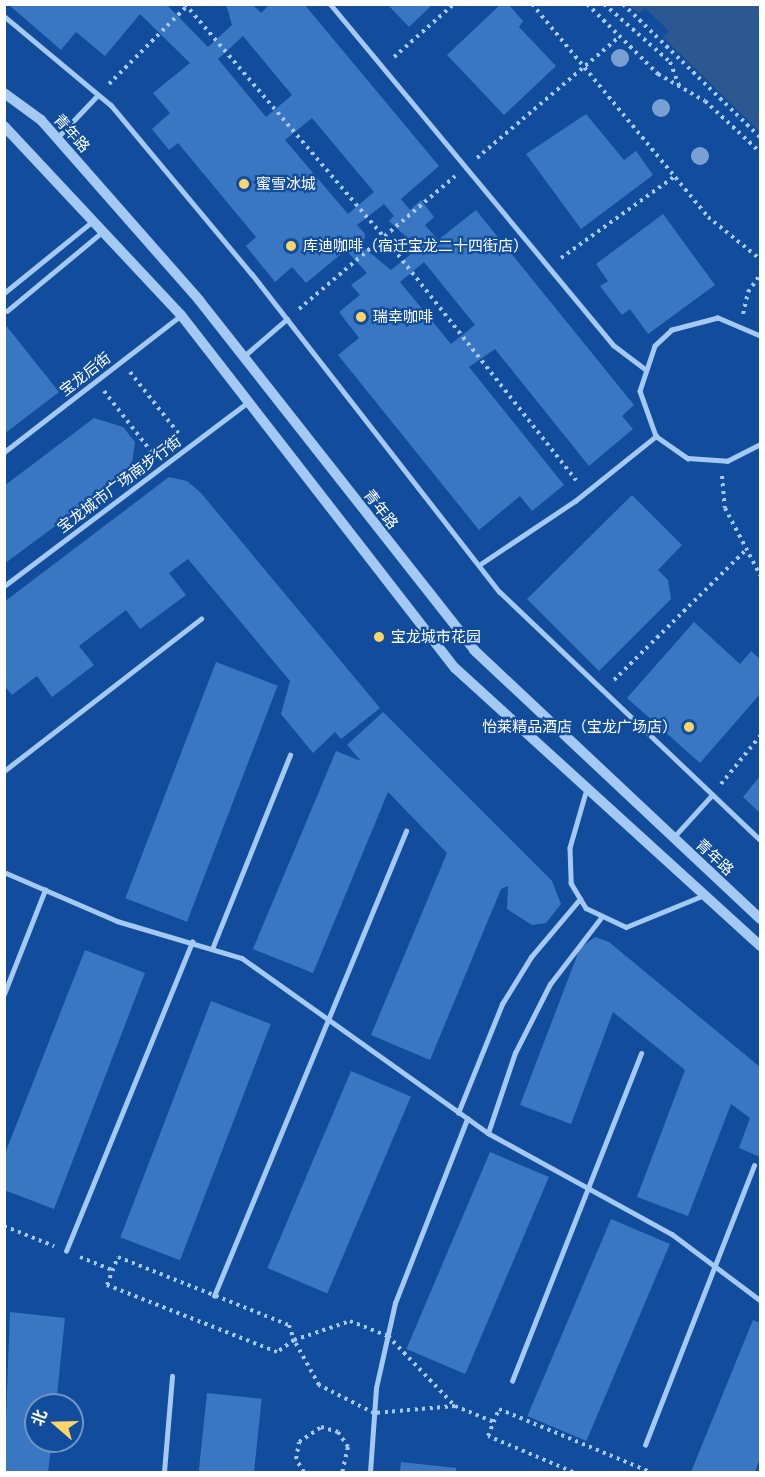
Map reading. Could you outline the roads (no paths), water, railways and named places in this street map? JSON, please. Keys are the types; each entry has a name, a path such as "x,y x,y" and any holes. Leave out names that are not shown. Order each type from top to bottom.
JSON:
{"street":[{"path":"330,4 613,345 644,368"},
{"name":"青年路","path":"4,93 57,138 243,357 474,650 760,919"},
{"path":"4,126 105,230 181,315 455,668 702,896 760,946"},
{"name":"宝龙后街","path":"4,452 181,315"},
{"name":"宝龙城市广场南步行街","path":"4,585 248,402"}],"lane":[{"path":"4,16 98,95 287,320 479,565 603,691 760,840"},
{"path":"57,138 98,95"},
{"path":"4,293 95,220"},
{"path":"7,311 105,230"},
{"path":"760,336 741,323 706,319 672,330 644,368 642,403 656,436 688,459 727,461 760,444"},
{"path":"243,357 287,320"},
{"path":"479,565 586,492 656,436"},
{"path":"4,771 201,619"},
{"path":"212,949 290,755"},
{"path":"587,789 570,848 571,883 580,899 600,918 626,927 702,896"},
{"path":"673,838 712,795"},
{"path":"214,1296 406,831"},
{"path":"4,872 117,921 242,958 488,1133 588,1190 672,1234 760,1300"},
{"path":"4,994 45,890"},
{"path":"458,1113 502,1004 531,957 580,899"},
{"path":"488,1133 515,1053 550,984 600,918"},
{"path":"66,1251 192,942"},
{"path":"512,1381 641,1054"},
{"path":"370,1473 376,1388 396,1303 467,1119"},
{"path":"645,1445 754,1166"},
{"path":"164,1473 172,1376"}],"water":[{"path":"629,5 760,5 760,132 663,37 669,31 645,8 639,13"}],"place":[{"name":"蜜雪冰城","path":"244,184"},
{"name":"库迪咖啡（宿迁宝龙二十四街店）","path":"291,246"},
{"name":"瑞幸咖啡","path":"361,317"},
{"name":"宝龙城市花园","path":"379,637"},
{"name":"怡莱精品酒店（宝龙广场店）","path":"689,727"}]}
